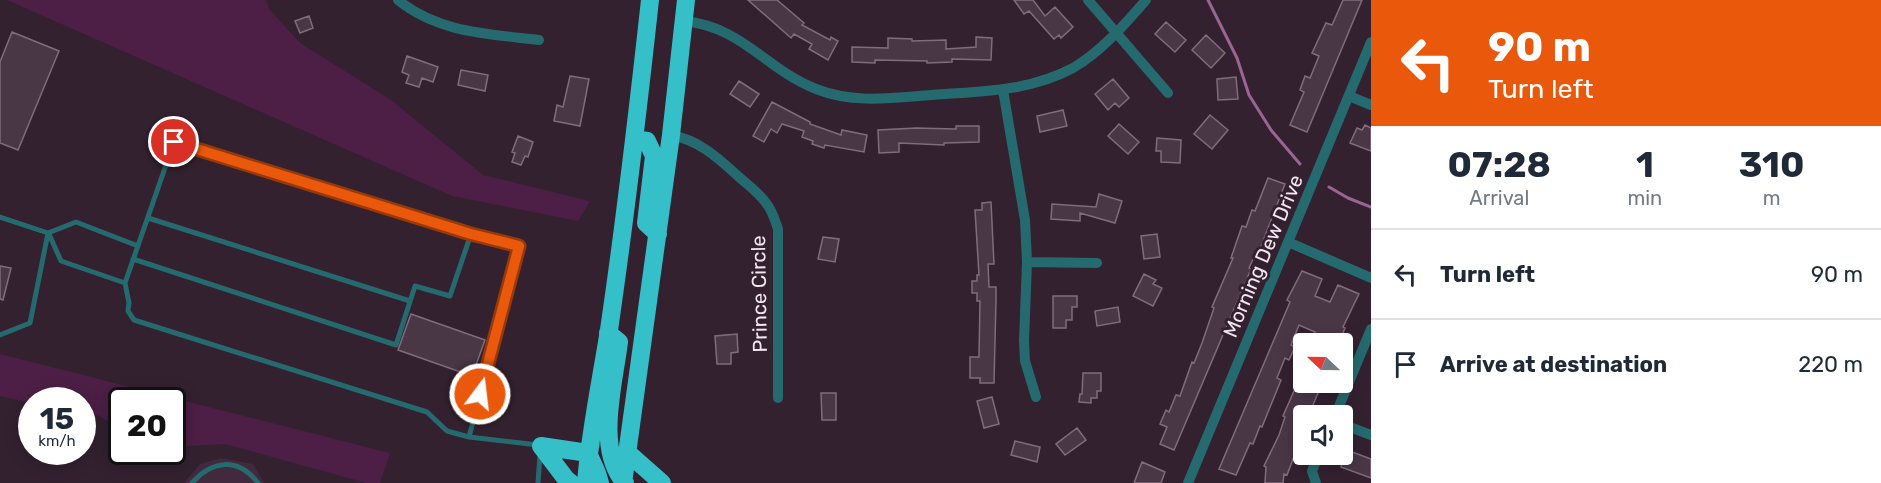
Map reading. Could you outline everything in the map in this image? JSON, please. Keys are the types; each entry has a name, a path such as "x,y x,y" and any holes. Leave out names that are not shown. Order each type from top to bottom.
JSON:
{"highway":[{"path":"586,483 588,453 608,333 635,139 650,0"},
{"path":"624,483 671,135 686,0"},
{"path":"635,139 647,141 654,156 646,223 658,234"},
{"path":"608,333 620,342 608,432 609,454 624,483"},
{"path":"541,446 588,453"},
{"path":"541,446 571,483"},
{"path":"588,453 600,483"},
{"path":"628,453 662,483"}],"street":[{"path":"398,0 414,13 459,30 539,40"},
{"path":"1088,0 1168,93"},
{"path":"684,21 716,27 813,88 834,96 881,99 1003,90 1044,81 1074,67 1094,53 1146,0"},
{"name":"Morning Dew Drive","path":"1188,483 1371,42"},
{"path":"1003,90 1025,220 1027,262 1025,361 1036,397"},
{"path":"1349,96 1371,105"},
{"name":"Prince Circle","path":"671,135 684,138 709,151 753,189 772,212 778,229 778,398"},
{"path":"1288,242 1371,278"},
{"path":"1027,262 1097,263"},
{"path":"1340,405 1371,329"},
{"path":"1353,428 1371,435"},
{"path":"1314,465 1312,471 1316,483"}],"lane":[{"path":"469,437 519,246 471,234 174,142 125,283 129,303 128,311 135,320 427,412 447,431 469,437 541,446 538,483"},
{"path":"0,217 48,233 76,222 138,246"},
{"path":"148,218 410,301"},
{"path":"48,233 61,261 125,283"},
{"path":"0,335 30,323 48,233"},
{"path":"134,260 396,345 415,286 450,296 471,234"},
{"path":"192,483 201,473 218,464 235,466 250,472 258,483"}],"shaded area":[{"path":"7,0 266,0 269,9 300,43 391,100 483,175 590,201 578,221 452,196"},
{"path":"0,354 130,387 108,387 108,422 96,415 96,387 18,387 18,400 0,396"},
{"path":"186,401 390,453 380,483 366,483 225,444 186,446"},
{"path":"221,458 253,464 264,483 184,483 200,464"}],"building":[{"path":"748,0 777,0 804,23 802,25 830,40 831,37 838,41 828,60 809,49 812,44 794,34 791,38"},
{"path":"1014,0 1033,0 1045,16 1055,7 1073,27 1061,38 1059,35 1054,39 1029,11 1024,14"},
{"path":"1343,0 1362,0 1307,132 1290,125 1304,92 1300,90 1305,76 1310,78 1319,56 1312,53 1326,23 1332,25"},
{"path":"309,16 313,28 300,33 295,21"},
{"path":"1166,22 1186,40 1175,52 1155,34"},
{"path":"12,32 59,51 18,150 0,143 0,62"},
{"path":"1206,35 1225,53 1211,68 1192,50"},
{"path":"976,37 992,38 991,60 952,59 952,62 927,63 927,61 875,60 875,63 852,62 852,47 888,48 888,38 912,39 912,41 946,40 946,49 976,47"},
{"path":"407,56 438,67 433,82 422,78 419,87 406,83 409,75 402,72"},
{"path":"461,70 488,75 485,91 458,85"},
{"path":"570,76 589,79 580,126 554,121 557,105 563,107"},
{"path":"1236,77 1238,99 1218,100 1217,79"},
{"path":"1113,79 1129,98 1119,107 1115,103 1108,110 1095,94"},
{"path":"739,81 759,94 750,107 730,94"},
{"path":"772,102 810,124 841,135 842,130 867,135 864,152 825,145 824,148 812,144 813,141 802,137 804,131 782,124 777,133 771,129 764,142 753,136"},
{"path":"1063,110 1067,126 1040,132 1037,116"},
{"path":"1210,115 1228,130 1212,149 1194,134"},
{"path":"1119,124 1139,142 1128,154 1108,136"},
{"path":"1365,125 1371,128 1371,151 1350,143 1357,128 1362,130"},
{"path":"956,126 979,126 979,142 944,143 944,145 899,143 899,152 879,153 878,130 956,129"},
{"path":"518,136 533,142 528,157 525,156 521,165 512,162 515,153 512,152"},
{"path":"1157,138 1181,140 1180,163 1161,162 1161,151 1156,151"},
{"path":"1268,178 1285,184 1260,249 1258,248 1249,268 1251,269 1174,450 1160,444 1167,427 1160,424 1166,410 1169,412 1176,395 1180,396 1192,362 1194,363 1202,343 1214,308 1212,307 1233,258 1231,258 1242,226 1246,227 1252,210 1255,211"},
{"path":"1099,194 1122,201 1115,223 1080,213 1080,221 1051,219 1052,204 1096,207"},
{"path":"991,202 994,264 988,264 989,287 996,287 994,383 980,383 980,378 970,378 970,357 979,357 980,301 977,301 977,293 972,293 972,281 977,281 977,275 979,275 975,210 982,210 982,203"},
{"path":"1157,234 1160,257 1144,259 1141,236"},
{"path":"823,237 839,239 835,262 818,259"},
{"path":"0,266 11,268 3,300 0,299"},
{"path":"1302,271 1322,279 1315,296 1330,302 1338,285 1359,294 1343,327 1345,328 1343,333 1315,333 1299,325 1296,333 1293,333 1291,345 1293,351 1289,360 1285,358 1277,378 1281,380 1262,427 1260,426 1253,444 1250,443 1236,475 1219,469 1290,302 1287,300"},
{"path":"1144,274 1156,280 1153,284 1162,288 1153,306 1133,296"},
{"path":"1053,296 1077,296 1077,307 1072,307 1072,320 1066,320 1066,328 1053,328"},
{"path":"1118,307 1120,322 1097,326 1095,311"},
{"path":"411,314 485,340 472,376 398,350"},
{"path":"737,334 738,352 731,353 731,364 717,364 715,336"},
{"path":"1083,373 1101,373 1101,391 1097,391 1097,398 1091,398 1091,403 1079,402 1080,394 1082,394"},
{"path":"821,393 836,393 836,420 822,420"},
{"path":"1293,393 1318,393 1313,405 1293,405 1293,459 1287,475 1284,474 1283,483 1265,483 1266,467 1264,466 1279,435 1285,417 1283,416"},
{"path":"992,397 999,424 984,428 977,401"},
{"path":"1077,428 1086,440 1065,455 1056,444"},
{"path":"1015,441 1040,447 1037,462 1011,455"},
{"path":"1353,452 1371,459 1371,478 1341,467 1342,465 1353,465"},
{"path":"1142,462 1165,472 1161,483 1134,483"}],"waterway":[{"path":"1208,0 1237,58 1249,95 1271,130 1300,164"},
{"path":"1329,187 1371,207"}],"route":[{"path":"174,142 471,234 519,246 480,394"}]}
